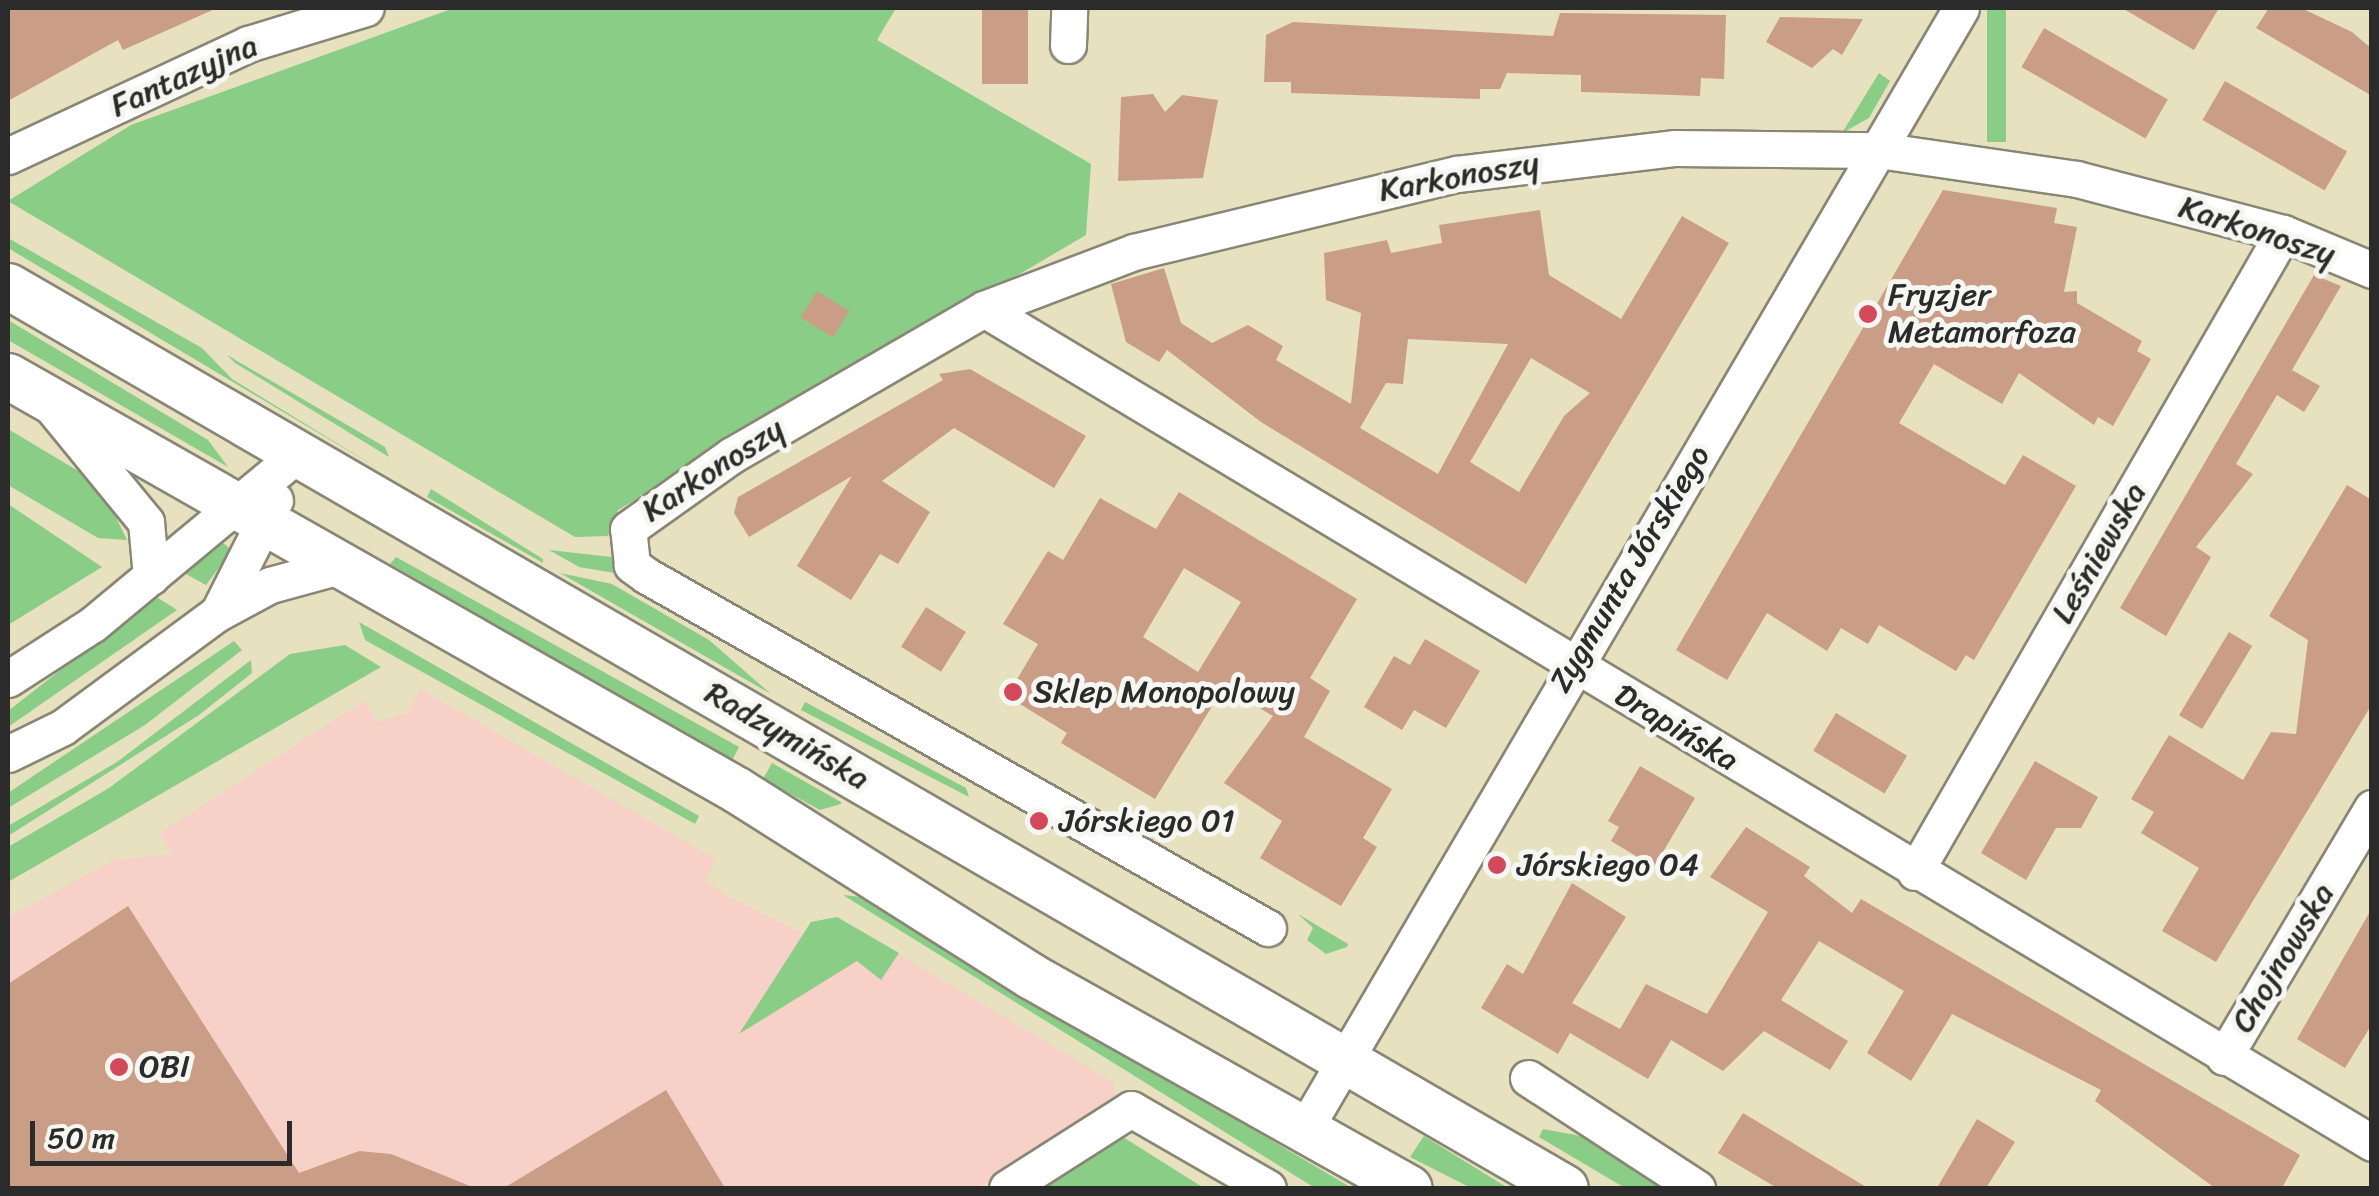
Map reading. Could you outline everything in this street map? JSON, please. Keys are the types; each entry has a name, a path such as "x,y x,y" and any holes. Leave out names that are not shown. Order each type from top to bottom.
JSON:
{"main road":[{"name":"Radzymińska","path":"8,286 1565,1188"},
{"path":"24,386 736,790 1032,976 1303,1132 1410,1188"}],"street":[{"name":"Fantazyjna","path":"8,156 248,44 366,8"},
{"path":"1068,45 1070,8"},
{"name":"Zygmunta Jórskiego","path":"1303,1132 1961,8"},
{"name":"Karkonoszy","path":"626,547 639,515 984,309 1134,252 1457,174 1675,148 1878,150 2077,179 2282,234 2372,270"},
{"name":"Leśniewska","path":"1915,872 2282,234"},
{"name":"Drapińska","path":"984,309 1915,872 2372,1143"},
{"path":"24,386 146,522 151,577"},
{"path":"8,679 249,512 296,456"},
{"path":"216,614 249,512"},
{"name":"Radzymińska","path":"626,547 647,576 1268,928"},
{"path":"8,754 62,726 216,614 270,585 340,566"},
{"name":"Chojnowska","path":"2224,1056 2372,808"},
{"path":"1528,1078 1697,1188"},
{"path":"1007,1188 1131,1109 1268,1188"}],"shaded area":[{"path":"420,689 716,859 705,881 726,895 804,934 837,917 1113,1082 1117,1102 977,1188 8,1188 8,917 114,860 172,854 160,833 364,701 378,722 407,713"}],"green space":[{"path":"454,8 896,8 877,40 1091,164 1086,235 618,510 608,536 575,537 8,201 131,125"},
{"path":"1987,8 2006,8 2006,142 1987,142"},
{"path":"1879,73 1890,81 1869,118 1842,133"},
{"path":"8,238 202,348 232,379 384,472 8,248"},
{"path":"8,320 208,440 228,467 8,340"},
{"path":"227,355 385,447 389,457 235,363"},
{"path":"8,429 100,484 127,540 98,538 8,485"},
{"path":"431,489 543,559 543,563 427,497"},
{"path":"8,504 102,567 8,625"},
{"path":"220,541 232,550 206,585 184,573"},
{"path":"549,550 612,557 627,575 579,567"},
{"path":"396,557 739,747 732,761 390,564"},
{"path":"560,573 612,584 709,640 771,694"},
{"path":"155,596 177,610 8,727 8,711"},
{"path":"359,622 699,816 695,824 365,640"},
{"path":"234,641 242,650 145,725 8,808 8,793"},
{"path":"345,645 381,667 8,882 8,847 109,788 290,654"},
{"path":"251,660 252,673 199,715 8,836 8,826 117,762"},
{"path":"805,702 966,788 969,797 801,710"},
{"path":"772,763 841,804 820,810 763,779"},
{"path":"843,895 861,897 1352,1188 1315,1188"},
{"path":"1298,914 1348,944 1347,947 1326,954 1307,940 1313,928"},
{"path":"837,917 899,953 881,980 857,961 739,1034 811,922"},
{"path":"1543,1129 1586,1137 1671,1188 1625,1188 1539,1137"},
{"path":"1118,1134 1204,1188 1031,1188"},
{"path":"1424,1136 1508,1188 1471,1188 1410,1157"}],"building":[{"path":"8,8 217,8 123,50 118,40 8,101"},
{"path":"982,8 1028,8 1028,84 982,84"},
{"path":"2122,8 2219,8 2194,50"},
{"path":"2269,8 2301,8 2352,32 2372,49 2372,96 2256,28"},
{"path":"1560,13 1726,15 1724,79 1701,78 1700,96 1581,92 1581,75 1507,73 1500,89 1480,89 1480,99 1291,93 1291,82 1264,82 1266,35 1293,22 1553,36"},
{"path":"1780,17 1863,19 1842,55 1833,49 1812,68 1766,42"},
{"path":"2044,28 2168,99 2145,138 2022,67"},
{"path":"2225,81 2347,152 2325,190 2202,120"},
{"path":"1153,94 1165,112 1182,95 1218,100 1203,178 1118,181 1121,97"},
{"path":"1943,190 2057,208 2054,223 2077,227 2064,292 2077,291 2077,303 2142,341 2137,351 2151,359 2113,426 2098,417 2094,425 2019,373 2002,404 1934,364 1899,423 2005,485 2023,455 2076,486 1974,660 1966,655 1956,671 1879,625 1868,644 1841,628 1827,651 1767,613 1727,680 1676,650"},
{"path":"1540,210 1549,275 1621,319 1682,216 1729,243 1526,584 1261,422 1167,350 1159,362 1126,342 1111,284 1164,268 1181,323 1212,343 1248,325 1283,346 1276,360 1351,404 1361,313 1326,300 1324,253 1387,240 1391,253 1442,243 1439,225","holes":["1408,339 1508,344 1438,474 1360,428 1386,383 1403,384","1531,358 1590,393 1564,416 1519,492 1470,462"]},
{"path":"2314,275 2341,286 2292,370 2320,386 2304,412 2277,395 2236,464 2253,474 2196,547 2211,557 2166,636 2120,608"},
{"path":"817,291 849,311 833,337 801,317"},
{"path":"970,369 1086,436 1054,488 954,428 882,481 930,512 898,564 880,554 851,600 797,566 852,476 749,537 734,513 738,497 943,380 939,374"},
{"path":"2347,485 2372,500 2372,704 2216,962 2162,931 2199,868 2141,833 2154,812 2131,799 2169,735 2243,780 2271,732 2296,734 2308,640 2269,616"},
{"path":"1179,492 1357,599 1310,678 1330,691 1304,737 1392,789 1363,838 1377,847 1341,906 1260,858 1282,821 1224,783 1273,716 1224,687 1155,799 1061,743 1067,733 1007,696 1038,644 1003,624 1048,551 1063,560 1100,498 1156,529","holes":["1184,568 1241,602 1198,672 1143,637"]},
{"path":"926,607 966,632 941,672 901,647"},
{"path":"2229,632 2252,646 2202,729 2179,715"},
{"path":"1425,639 1480,671 1446,728 1414,710 1402,730 1364,707 1394,656 1410,665"},
{"path":"1836,713 1907,756 1884,793 1813,751"},
{"path":"2035,761 2098,797 2081,828 2056,828 2026,880 1981,853"},
{"path":"1640,766 1695,798 1654,867 1611,841 1619,827 1608,821"},
{"path":"1746,827 1810,867 1804,876 1852,913 1861,899 2300,1155 2282,1188 2215,1188 2095,1101 2101,1090 1952,1014 1911,1081 1867,1053 1904,991 1819,941 1781,1000 1848,1041 1830,1070 1764,1031 1723,1071 1671,1040 1648,1079 1570,1033 1558,1054 1481,1008 1507,964 1523,974 1572,883 1626,917 1572,1003 1620,1029 1646,984 1707,1014 1768,912 1710,877"},
{"name":"OBI","path":"128,906 299,1173 359,1151 391,1154 475,1188 8,1188 8,984"},
{"path":"2372,908 2372,1024 2345,1068 2297,1039"},
{"path":"666,1090 725,1188 504,1188"},
{"path":"1743,1113 1868,1188 1777,1188 1718,1153"},
{"path":"1977,1119 2015,1142 1986,1188 1937,1188"}],"place":[{"name":"Fryzjer Metamorfoza","path":"1868,314"},
{"name":"Sklep Monopolowy","path":"1013,692"},
{"name":"Jórskiego 01","path":"1039,821"},
{"name":"Jórskiego 04","path":"1497,865"},
{"name":"OBI","path":"119,1067"}]}
